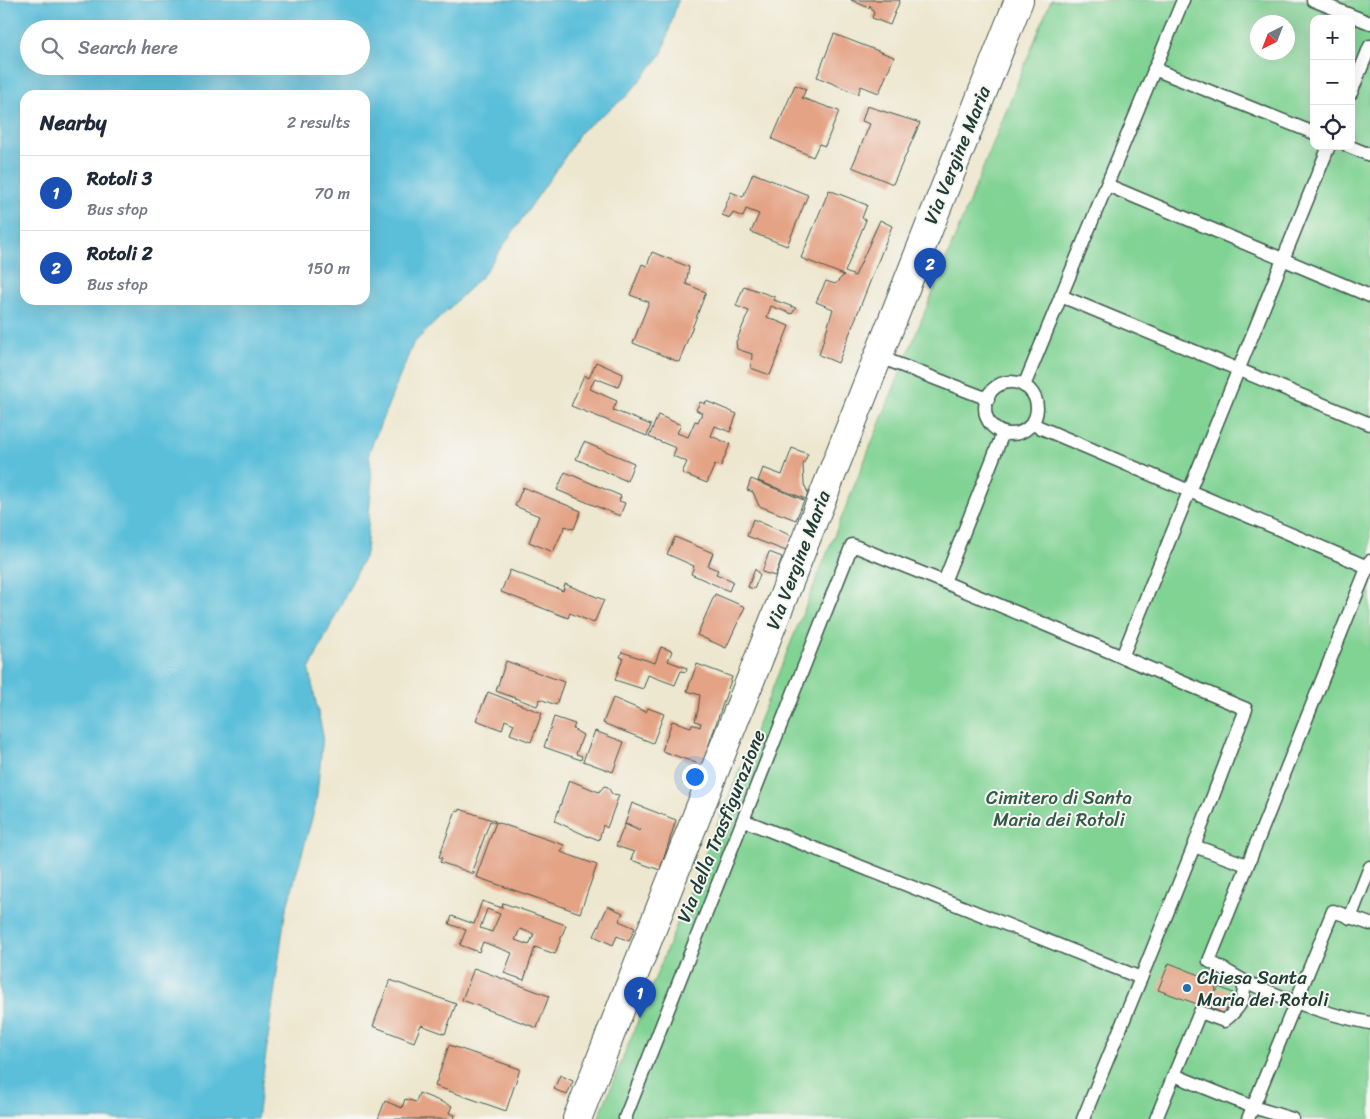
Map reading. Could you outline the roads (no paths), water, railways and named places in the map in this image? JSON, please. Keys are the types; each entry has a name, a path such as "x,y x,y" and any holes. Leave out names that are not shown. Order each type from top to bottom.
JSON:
{"main road":[{"name":"Via Vergine Maria","path":"577,1119 1019,0"}],"lane":[{"path":"1024,386 1183,0"},
{"path":"1313,0 1370,23"},
{"path":"1355,83 1370,46"},
{"path":"1154,69 1310,131"},
{"path":"1355,149 1370,155"},
{"path":"1122,657 1328,150"},
{"path":"1107,185 1370,296"},
{"path":"1061,296 1370,424"},
{"path":"877,356 988,399"},
{"path":"1007,383 1016,383 1024,386 1031,392 1037,408 1036,416 1026,430 1019,433 1002,433 987,415 988,399 999,386 1007,383"},
{"path":"1032,424 1190,492 1369,565 1209,961 1244,982 1296,1004 1317,1011 1370,1023"},
{"path":"1002,433 944,582 1246,709 1194,846 1084,1119"},
{"name":"Via della Trasfigurazione","path":"626,1119 852,546 944,582"},
{"path":"743,820 1141,978"},
{"path":"1194,846 1247,865"},
{"path":"1350,918 1370,867"},
{"path":"1251,1113 1332,912 1370,924"},
{"path":"1156,1119 1200,1012 1224,1021 1234,1013 1245,997 1244,982"},
{"path":"1174,1075 1251,1113 1292,1119"}],"water":[{"path":"0,0 678,0 662,54 627,96 581,131 483,275 413,344 369,452 372,479 366,553 309,670 323,735 316,804 285,914 257,1119 0,1119"}],"place":[{"name":"Rotoli 2","path":"930,289"},
{"name":"Chiesa Santa Maria dei Rotoli","path":"1187,988"},
{"name":"Rotoli 3","path":"640,1018"}],"park label":[{"name":"Cimitero di Santa Maria dei Rotoli","path":"1059,808"}]}
